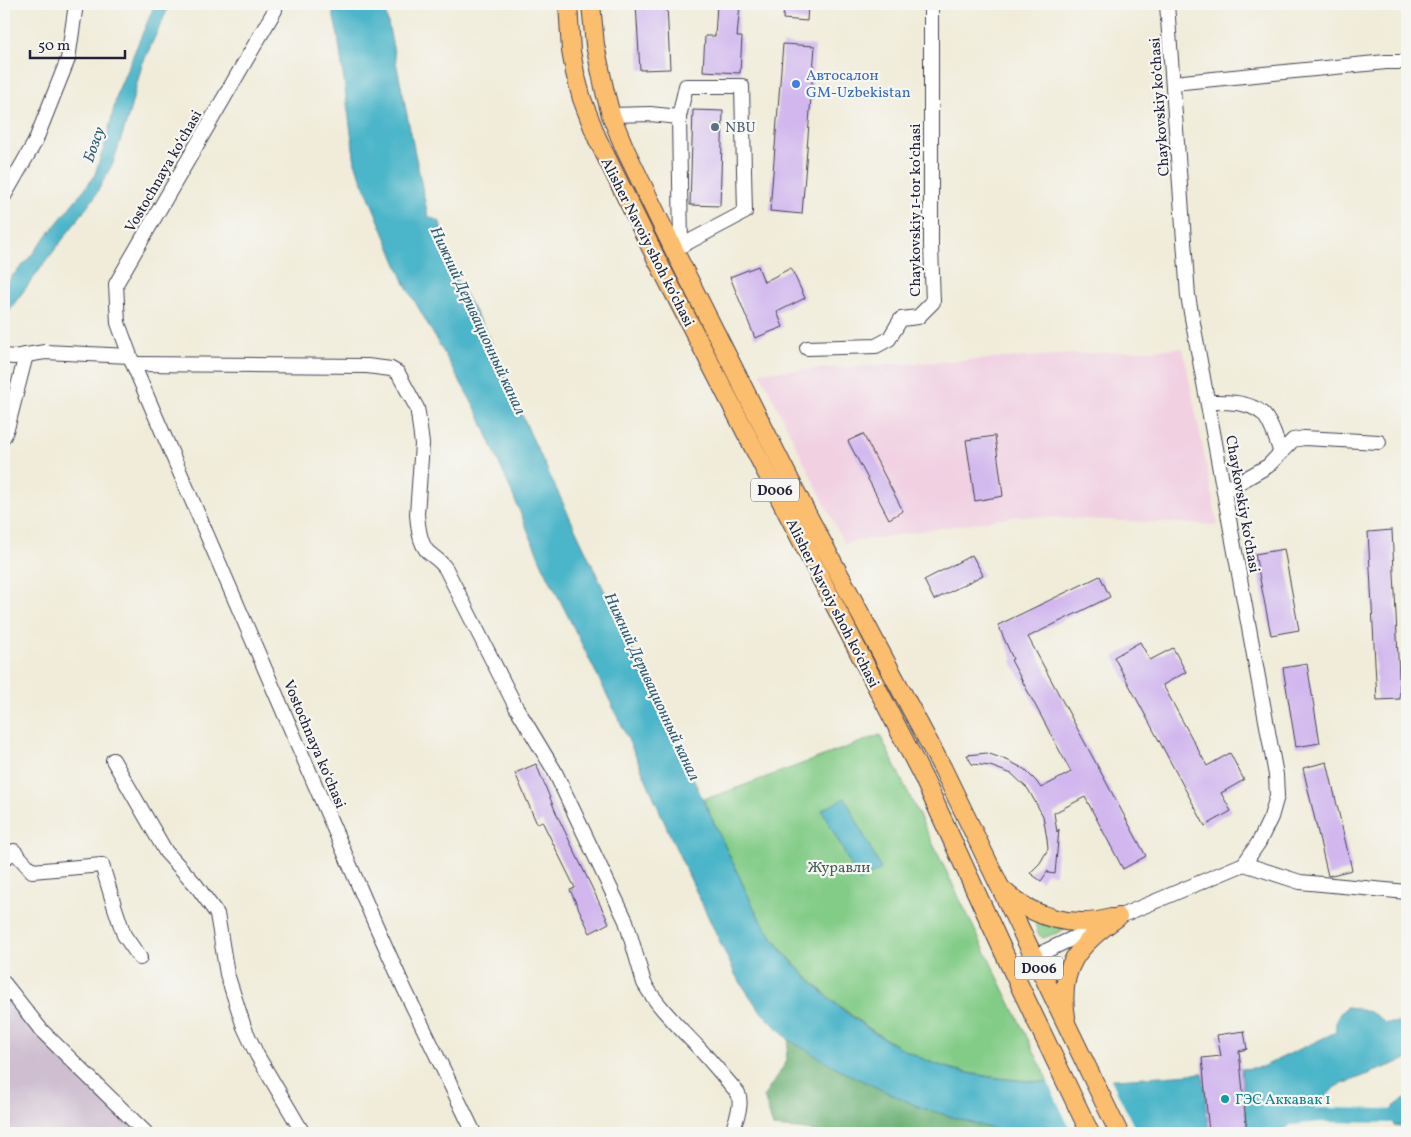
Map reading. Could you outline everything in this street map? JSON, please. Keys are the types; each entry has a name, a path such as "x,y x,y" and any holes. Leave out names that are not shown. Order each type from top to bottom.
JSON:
{"main road":[{"name":"Alisher Navoiy shoh koʻchasi","path":"568,4 571,51 575,73 582,99 597,138 656,258 924,780 1090,1133"},
{"name":"Alisher Navoiy shoh koʻchasi","path":"591,4 599,69 611,114 629,158 677,248 806,512 943,768 1118,1133"},
{"path":"999,886 1032,910 1058,920 1089,923 1118,917"},
{"path":"1070,1032 1064,1007 1068,970 1085,943 1100,929 1118,917"},
{"path":"1011,968 1033,957"}],"street":[{"path":"4,196 35,142 68,59 76,4"},
{"name":"Chaykovskiy 1-tor ko‘chasi","path":"806,348 876,346 888,339 902,319 918,317 932,302 931,4"},
{"name":"Chaykovskiy ko‘chasi","path":"1167,4 1188,296 1276,775 1277,796 1271,817 1259,842 1244,864"},
{"name":"Vostochnaya ko‘chasi","path":"275,10 116,284 118,323 132,360 374,921 474,1133"},
{"path":"1173,83 1386,62 1407,62"},
{"path":"686,86 742,86 746,212 677,248 679,117 686,86"},
{"path":"611,114 650,114 679,117"},
{"path":"4,436 8,425 15,356 45,352 132,360 367,366 391,369 398,373 418,413 422,444 417,514 423,545 428,552 442,562 516,707 554,770 626,921 644,983 648,990 738,1093 740,1105 732,1133"},
{"path":"1208,402 1229,402 1251,407 1263,414 1271,427 1281,453"},
{"path":"1224,491 1268,466 1293,440 1304,438 1379,442"},
{"path":"113,760 166,852 196,885 217,914 227,974 244,1027 257,1055 303,1133"},
{"path":"4,860 14,851 32,871 102,865 124,935 140,958"},
{"path":"1033,957 1118,917 1244,864 1300,882 1407,892"},
{"path":"4,983 42,1032 146,1133"}],"shaded area":[{"path":"1183,348 1218,525 1019,516 844,543 760,372"},
{"path":"4,991 141,1133 4,1133"}],"green space":[{"name":"Журавли","path":"880,735 1048,1082 1005,1079 963,1072 927,1061 893,1043 837,1004 807,977 781,948 753,907 703,799"},
{"path":"1035,922 1067,929 1043,938 1038,934"},
{"path":"789,1040 851,1075 919,1107 1003,1133 826,1133 773,1127 764,1096 785,1064"}],"water":[{"name":"Бозсу","path":"155,4 170,4 142,65 127,121 113,163 94,198 10,309 4,339 4,289 11,277 25,263 94,177 106,141 118,91"},
{"path":"331,4 384,4 428,216 440,222 448,264 489,337 529,431 757,914 781,949 800,971 853,1018 912,1054 952,1069 995,1078 1039,1082 1203,1073 1209,1133 1003,1132 919,1107 848,1074 789,1040 760,1011 736,976 610,701 542,564 478,413 405,284 355,163 338,36"},
{"path":"845,798 881,869 859,881 822,810"},
{"path":"1346,1007 1367,1011 1385,1023 1407,1023 1407,1059 1335,1087 1318,1105 1280,1133 1247,1133 1241,1069 1262,1067 1336,1032 1337,1018"},
{"path":"1407,1098 1407,1127 1394,1125 1394,1106"}],"pier":[{"path":"1110,1077 1137,1133 1072,1133 1047,1080"}],"building":[{"path":"636,4 667,4 670,69 640,70"},
{"path":"717,4 740,4 737,37 742,37 740,73 703,71 705,36 715,36"},
{"path":"784,4 808,4 807,21 783,19"},
{"path":"783,44 815,46 802,214 770,211"},
{"path":"693,110 723,111 720,206 690,205"},
{"path":"758,266 764,282 791,268 805,298 777,312 783,327 755,338 730,277"},
{"path":"863,434 903,511 889,519 848,441"},
{"path":"995,436 1003,496 975,501 966,440"},
{"path":"1392,530 1400,699 1377,700 1368,532"},
{"path":"1284,549 1299,630 1271,635 1255,554"},
{"path":"972,555 983,575 934,600 924,580"},
{"path":"1100,576 1110,597 1028,637 1146,856 1123,869 1085,797 1054,813 1057,832 1059,829 1055,874 1048,873 1048,871 1041,881 1030,873 1040,863 1048,849 1047,839 1043,816 1028,789 1012,774 990,766 972,764 967,755 987,753 1009,761 1024,769 1041,788 1071,772 1011,660 1013,659 998,625"},
{"path":"1140,642 1150,660 1173,648 1186,672 1163,685 1207,766 1230,753 1244,780 1221,793 1231,811 1205,826 1114,657"},
{"path":"1307,664 1320,743 1296,747 1283,668"},
{"path":"1327,762 1352,870 1328,876 1303,768"},
{"path":"536,764 557,815 609,923 590,933 570,890 575,888 542,821 537,824 515,773"},
{"name":"ГЭС Аккавак 1","path":"1244,1031 1247,1049 1239,1051 1247,1133 1209,1133 1202,1058 1221,1056 1217,1035"}],"waterway":[{"name":"Нижний Деривационный канал","path":"1282,1119 1321,1115 1407,1115"}],"place":[{"name":"Автосалон GM-Uzbekistan","path":"796,84"},
{"name":"NBU","path":"715,127"},
{"name":"ГЭС Аккавак 1","path":"1225,1099"}]}
